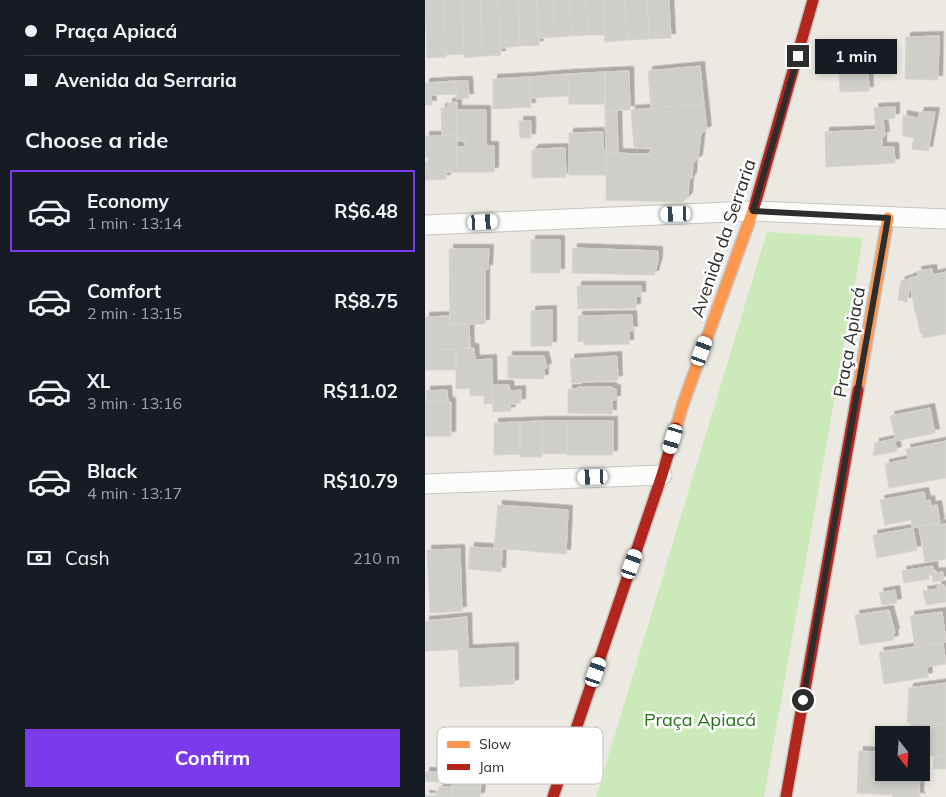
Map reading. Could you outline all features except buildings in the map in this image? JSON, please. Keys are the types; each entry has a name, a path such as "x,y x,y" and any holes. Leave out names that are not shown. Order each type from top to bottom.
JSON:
{"main road":[{"name":"Avenida da Serraria","path":"577,727 662,475 683,404 753,211 813,0"},
{"name":"Praça Apiacá","path":"786,797 888,218"},
{"name":"Avenida da Serraria","path":"553,797 557,784"}],"street":[{"path":"425,224 753,211 946,219"},
{"path":"425,484 662,475"}],"green space":[{"name":"Praça Apiacá","path":"767,232 863,238 764,797 596,797 600,784 603,784 603,774"}],"traffic: slow":[{"path":"676,428 754,208"},
{"path":"858,390 888,218"}],"traffic: jam":[{"path":"754,208 813,0"},
{"path":"786,797 858,390"},
{"path":"577,727 662,475 676,428"},
{"path":"553,797 557,784"}],"route":[{"path":"798,56 753,211 888,218 803,700"}]}
